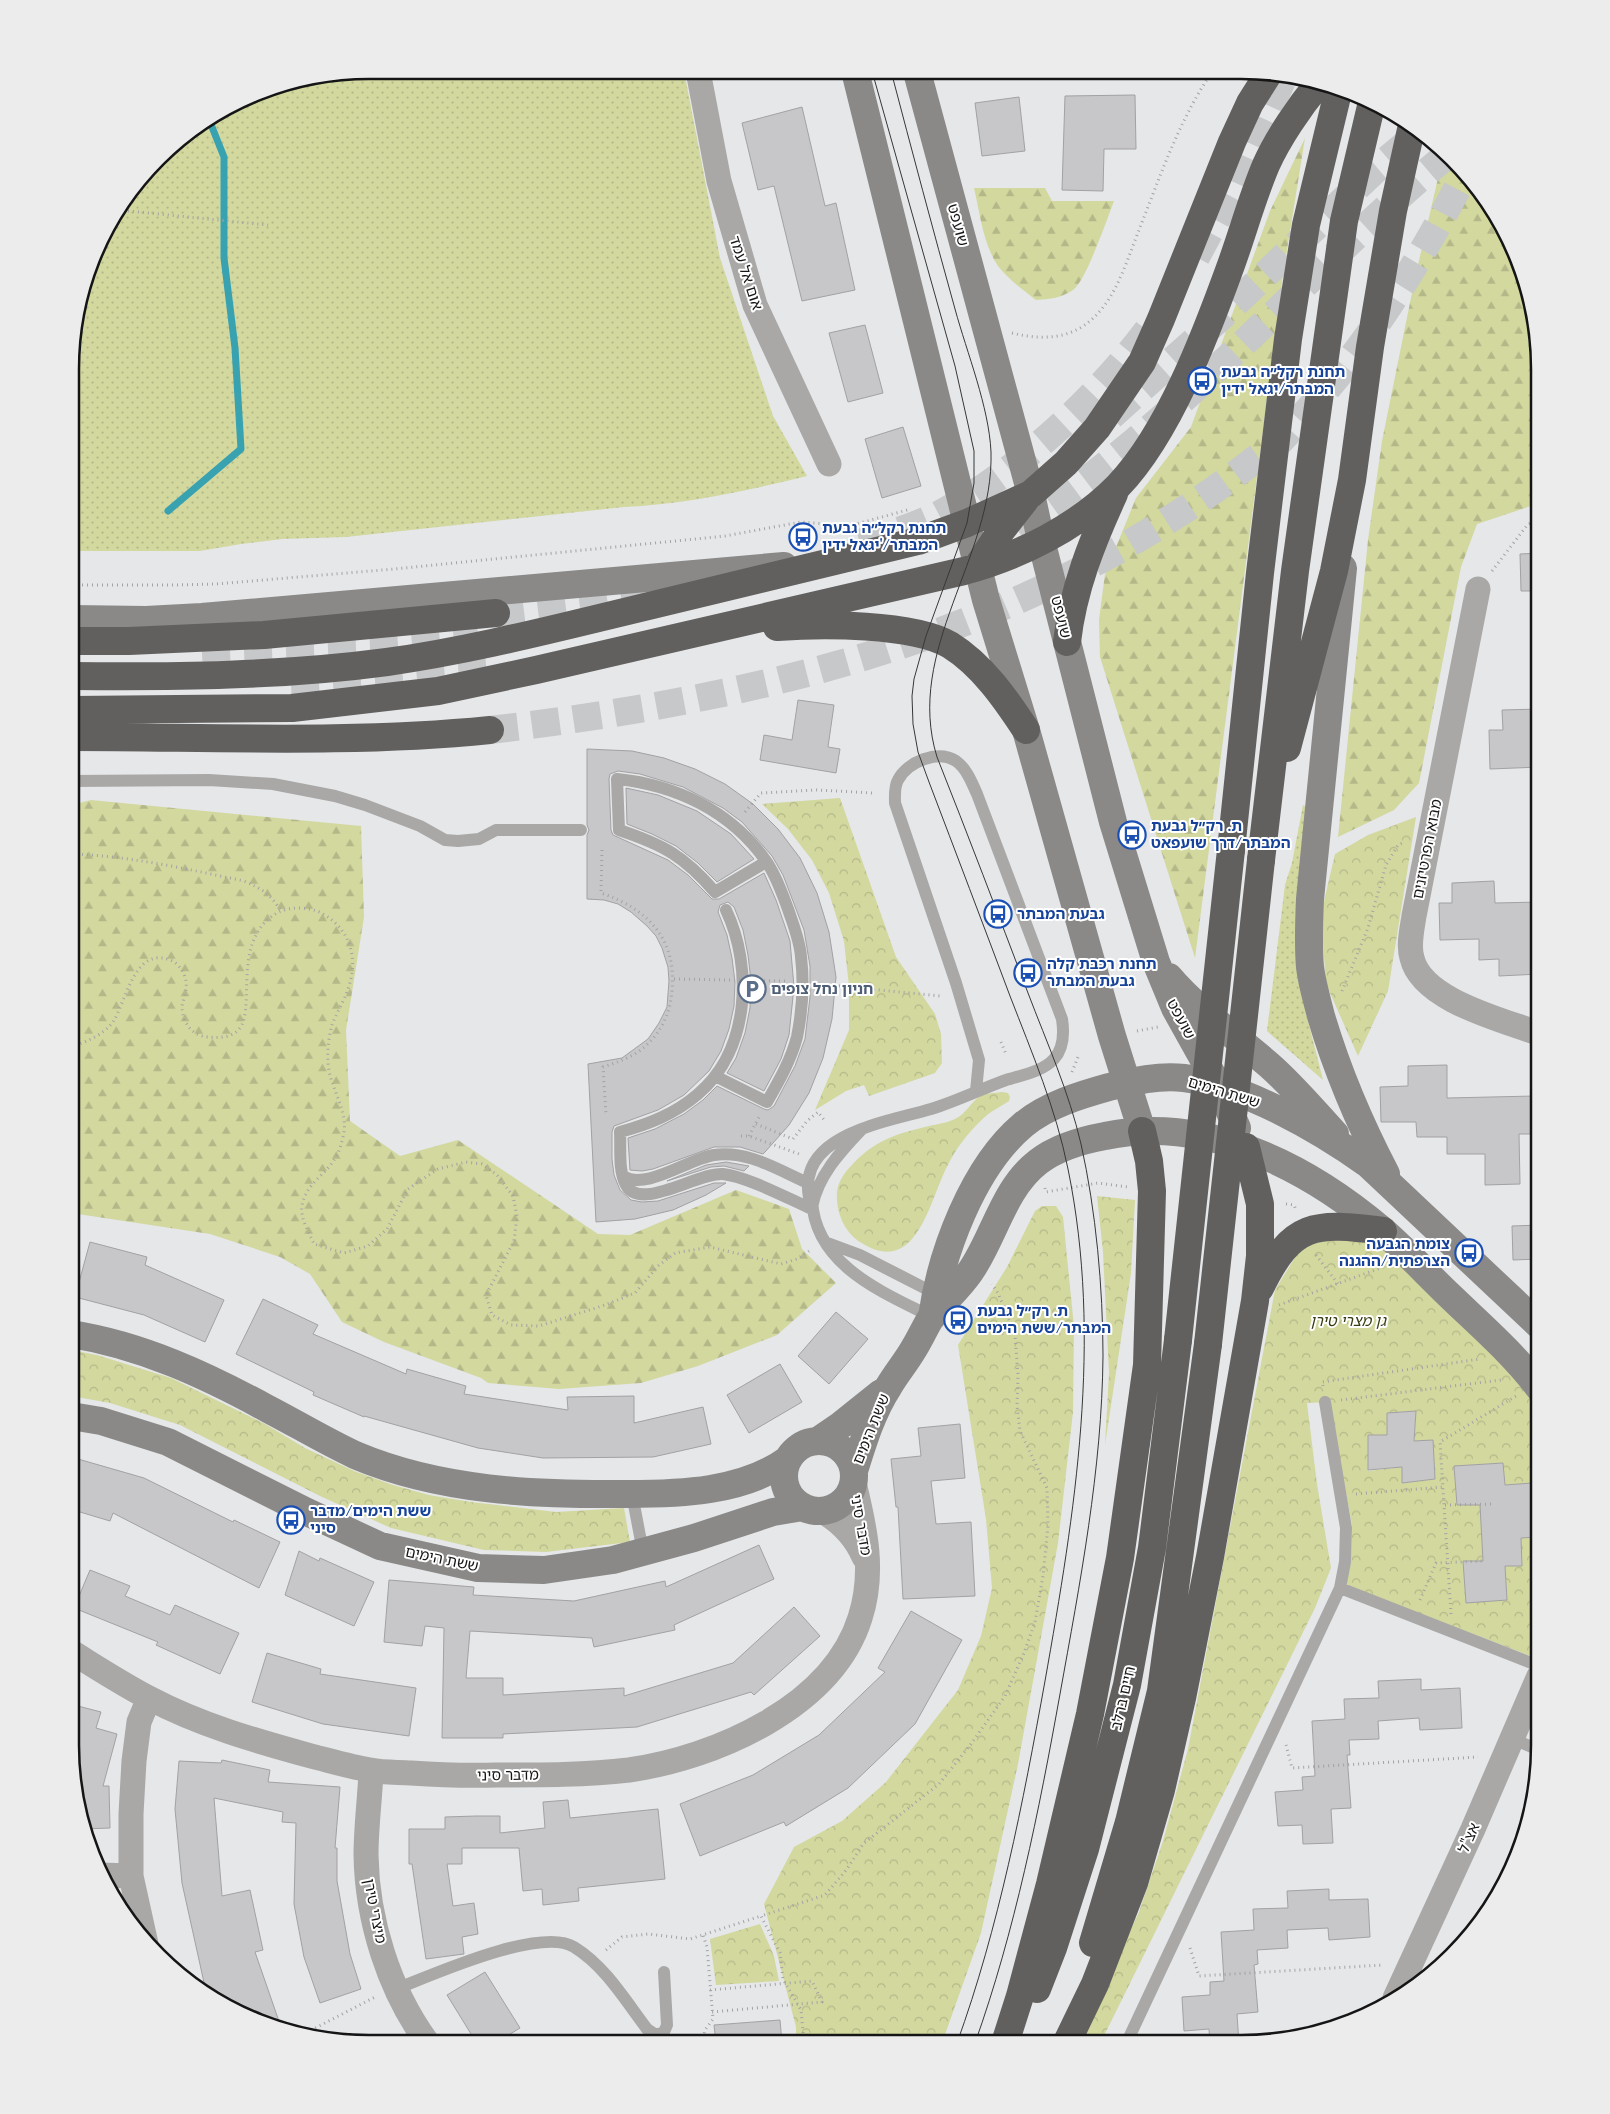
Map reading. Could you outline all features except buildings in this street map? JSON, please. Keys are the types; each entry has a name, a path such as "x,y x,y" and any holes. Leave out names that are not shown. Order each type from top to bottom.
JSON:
{"highway":[{"path":"978,567 1001,530 1031,494 1066,463 1097,428 1142,362 1161,320 1232,142 1250,103 1265,80"},
{"path":"79,710 244,710 337,704 438,691 698,633 978,567 1067,527 1090,511 1118,485 1140,458 1183,385 1231,266 1266,164 1292,119 1315,89"},
{"name":"חיים ברלב","path":"1017,2035 1053,1948 1085,1849 1128,1685 1152,1548 1178,1340 1260,573 1288,340 1306,225 1337,95"},
{"path":"1062,2035 1096,1935 1129,1822 1161,1691 1208,1344 1295,571 1344,222 1370,109"},
{"path":"1265,830 1334,571 1352,480 1370,347 1393,211 1410,134"},
{"path":"1067,642 1073,600 1080,577 1118,485"},
{"path":"79,676 266,674 390,662 501,641 918,541 967,523 1031,494"},
{"path":"79,641 264,636 496,613"},
{"path":"698,633 836,625 885,629 933,638 958,652 984,674 1010,706 1026,730"},
{"path":"79,737 354,737 440,735 490,730"},
{"path":"1008,2035 1050,1884 1090,1714 1120,1558 1146,1365 1152,1190 1142,1131"},
{"path":"1246,1148 1260,1204 1263,1304"},
{"path":"1070,2035 1095,1984 1134,1883 1161,1790 1263,1304 1268,1272 1283,1249 1304,1232 1329,1227 1383,1231"}],"street":[{"name":"אום אל עמד","path":"700,79 719,181 755,305 829,464"},
{"path":"858,79 978,567 1142,1131"},
{"name":"שועפט","path":"919,79 1031,494 1113,822 1156,962 1175,1008 1219,1087 1246,1148"},
{"path":"1352,480 1310,899 1308,936 1310,969 1329,1044 1359,1118 1392,1187"},
{"path":"79,619 146,620 202,617 836,561"},
{"name":"מבוא הפרטיזנים","path":"1478,589 1414,916 1410,946 1412,960 1423,978 1438,993 1472,1009 1531,1031"},
{"path":"1156,962 1180,990 1198,1007 1269,1065 1293,1088 1351,1152"},
{"name":"ששת הימים","path":"854,1477 870,1424 888,1387 913,1351 938,1304 954,1234 967,1205 996,1155 1024,1124 1052,1107 1095,1091 1128,1083 1161,1078 1183,1078 1219,1087 1279,1111 1351,1152 1368,1164 1531,1318"},
{"name":"ששת הימים","path":"938,1304 972,1270 1007,1202 1022,1178 1037,1162 1051,1153 1096,1138 1142,1131 1173,1131 1246,1148 1304,1176 1344,1201 1383,1231 1504,1349 1529,1392"},
{"path":"79,1335 96,1338 172,1362 268,1408 308,1433 356,1455 393,1469 428,1478 553,1495 648,1494 738,1484 772,1470 787,1460 801,1445 819,1440 831,1442 842,1448 852,1462 854,1477 849,1494 839,1505 812,1509 793,1500 786,1489 784,1472 787,1460"},
{"name":"ששת הימים","path":"819,1440 862,1409 888,1387"},
{"name":"ששת הימים","path":"79,1417 101,1421 168,1442 307,1512 380,1546 478,1568 544,1570 613,1560 694,1538 773,1512 812,1509"},
{"name":"מדבר סיני","path":"79,1656 149,1698 200,1721 250,1739 371,1771 478,1776 628,1770 668,1762 714,1747 764,1725 798,1702 826,1675 847,1648 860,1618 866,1592 868,1566 868,1545 854,1477"},
{"name":"מדבר סיני","path":"812,1509 845,1528 854,1538 868,1566"},
{"name":"אצ\"ל","path":"1401,1987 1531,1695"},
{"path":"142,1925 131,1876 130,1814 139,1722 149,1698"},
{"name":"מיצרי טירן","path":"371,1771 366,1855 371,1904 377,1935 396,1989 423,2035"},
{"path":"110,1875 131,1876"}],"lane":[{"path":"938,1304 884,1292 855,1275 837,1259 816,1227 808,1183 813,1168 825,1149 835,1140 863,1129 953,1102 976,1091 1038,1070 1057,1056 1061,1045 1063,1026 970,778 956,761 937,756 921,760 905,771 896,786 895,803 979,1060 976,1091"},
{"path":"79,781 193,779 273,784 335,796 365,805 420,826 445,840 458,842 478,839 496,830 581,830"},
{"path":"715,1076 767,1102 786,1067 797,1037 801,1006 801,956 794,926 775,877 766,862 734,825 688,796 640,781 617,779 619,830 657,843 671,851 695,871 715,892 766,862"},
{"path":"726,910 735,928 742,958 743,993 734,1038 727,1056 715,1076 699,1093 676,1111 650,1124 620,1132 623,1176 626,1186 632,1192 652,1195 704,1176 722,1174 740,1179 812,1209"},
{"path":"812,1209 818,1188 832,1164 863,1129"},
{"path":"623,1176 630,1180 645,1179 711,1156 740,1154 808,1183"},
{"path":"825,1242 860,1255 938,1304"},
{"path":"1130,2035 1340,1588 1346,1562 1346,1528 1325,1402"},
{"path":"632,1494 643,1552"},
{"path":"1340,1588 1531,1663"},
{"path":"1509,1747 1531,1749"},
{"path":"396,1989 497,1950 542,1941 572,1945 602,1970 647,2029 656,2035 664,2032 667,2025 664,1972"}],"path":[{"path":"1010,332 1045,339 1066,335 1088,322 1104,306 1119,280 1166,160 1185,118 1208,79"},
{"path":"126,211 268,225"},
{"path":"79,585 208,584 394,569 725,536 801,522 849,526 911,509"},
{"path":"1478,589 1528,524 1531,523"},
{"path":"776,792 817,790 873,794"},
{"path":"1324,1024 1339,998 1368,928 1386,864 1398,845 1409,840 1429,840"},
{"path":"602,850 601,893 621,900 652,923 668,946 673,963 674,979 670,1008 663,1026 651,1041 623,1060 603,1067 606,1115"},
{"path":"79,854 138,860 244,881 259,887 273,898 280,911"},
{"path":"79,1044 96,1037 112,1023 134,975 142,964 156,958 170,960 184,973 187,988 182,1006 184,1019 192,1031 204,1037 218,1038 237,1032 242,1024 244,1014 246,965 255,938 264,923 280,911 297,908 319,912 336,922 346,934 352,951 352,971 348,990 332,1025 328,1061 332,1083 345,1118 344,1134 334,1160 306,1191 301,1208 314,1244 344,1253 368,1246 387,1229 408,1189 438,1169 466,1162 482,1164 496,1175 513,1196 517,1216 514,1241 486,1296 492,1315 511,1326 539,1326 635,1293 658,1266 675,1253 710,1247 780,1264 797,1259 809,1251"},
{"path":"674,979 786,981 940,996"},
{"path":"1002,1042 1006,1054"},
{"path":"740,1154 767,1102"},
{"path":"756,1124 793,1139 807,1121 818,1112 824,1121"},
{"path":"786,1149 800,1154"},
{"path":"1314,1252 1338,1284"},
{"path":"1263,1304 1338,1284 1390,1264"},
{"path":"592,1961 622,1937 648,1934 690,1939 826,1895 848,1869 863,1844 939,1784 971,1744 1005,1696 1035,1622 1043,1576 1048,1526 1047,1488 1020,1431 1016,1406 1018,1375 1015,1335 998,1293 990,1281"},
{"path":"1486,1358 1322,1382 1325,1402 1507,1379"},
{"path":"1452,1632 1440,1442 1529,1392"},
{"path":"1341,1495 1443,1486"},
{"path":"1445,1505 1494,1504"},
{"path":"1413,1617 1436,1563 1483,1562"},
{"path":"1278,1720 1292,1768 1509,1747"},
{"path":"764,1915 761,1916 780,1953 783,1978 801,2010 803,2035"},
{"path":"1183,1924 1199,1976 1412,1964"},
{"path":"703,1935 707,1947 713,2019 704,2035"},
{"path":"710,1990 812,1981 822,2002 712,2012"},
{"path":"312,2030 374,1997 396,1989"}],"green space":[{"path":"350,79 686,79 720,258 773,416 807,476 739,492 670,503 346,537 282,539 200,551 79,551 79,350 84,313 94,276 118,224 139,192 164,164 192,139 241,109 276,94 331,81"},
{"path":"1305,138 1283,275 1195,958 1100,657 1099,620 1105,574 1136,498 1191,427 1270,211"},
{"path":"1442,160 1471,192 1492,224 1516,276 1526,313 1531,350 1531,506 1477,524 1461,567 1419,783 1394,810 1338,837 1368,540 1382,441 1415,278"},
{"path":"974,188 1045,188 1052,201 1114,201 1090,263 1073,290 1055,298 1036,300 1006,275 998,266 989,248"},
{"path":"840,798 896,957 935,1014 941,1034 942,1063 935,1073 869,1096 864,1085 846,1091 815,1110 849,1030 849,986 844,941 829,893 812,860 788,829 762,804"},
{"path":"91,800 361,826 364,917 346,1030 350,1121 400,1156 458,1140 598,1234 630,1235 736,1190 789,1209 802,1249 836,1283 777,1335 698,1366 641,1383 559,1389 488,1383 481,1378 384,1342 342,1322 310,1274 280,1257 210,1234 79,1214 79,803"},
{"path":"1303,805 1310,809 1296,942 1306,1013 1323,1080 1267,1031 1285,885 1292,863"},
{"path":"1416,817 1388,991 1358,1056 1326,984 1321,914 1335,854 1368,835"},
{"path":"1008,1093 1009,1101 982,1119 958,1147 943,1175 919,1230 908,1243 895,1251 878,1250 852,1236 841,1219 837,1193 843,1175 859,1158 886,1139 955,1119 982,1095"},
{"path":"1097,1196 1135,1200 1131,1273 1105,1445 1109,1373 1103,1252"},
{"path":"1042,1206 1056,1206 1063,1217 1074,1327 1073,1412 1058,1543 1018,1764 981,1933 945,2035 796,2035 796,2027 764,1904 794,1847 842,1821 886,1782 958,1690 981,1636 992,1588 986,1519 958,1345 1007,1267 1035,1211"},
{"name":"גן מצרי טירן","path":"1333,1237 1378,1242 1531,1394 1531,1484 1505,1485 1503,1463 1454,1466 1457,1505 1494,1504 1483,1561 1463,1562 1466,1602 1507,1600 1505,1566 1522,1566 1521,1538 1531,1537 1531,1656 1345,1585 1351,1561 1352,1525 1329,1402 1307,1403 1317,1484 1331,1568 1315,1608 1104,2035 1082,2035 1139,1912 1163,1841 1188,1749 1275,1290 1299,1251 1308,1244","holes":["1416,1411 1414,1441 1433,1441 1435,1479 1402,1483 1402,1467 1368,1471 1368,1436 1387,1435 1388,1413"]},
{"path":"79,1352 97,1355 171,1378 265,1424 305,1448 354,1471 393,1485 429,1495 471,1502 556,1512 624,1508 630,1542 546,1552 484,1550 391,1528 320,1496 180,1425 110,1403 79,1397"},
{"path":"760,1924 774,1956 779,1981 716,1985 710,1939"}],"waterway":[{"path":"168,511 241,449 235,348 224,258 224,157 212,126"}],"tunnel":[{"path":"1196,257 1231,192 1282,81"},
{"path":"1111,416 1222,316 1376,169 1415,137"},
{"path":"1017,529 1076,488 1132,444 1238,349 1341,250 1441,160"},
{"path":"490,730 669,704 843,663 927,636 1010,603 1091,565 1170,519 1223,484 1285,436 1332,382 1375,326 1414,266 1461,181"},
{"path":"860,543 910,527 938,515 968,498 998,477 1028,454 1085,403 1134,348 1155,320"},
{"path":"496,613 587,602 685,586"},
{"path":"202,651 384,644 478,636"},
{"path":"291,684 387,679 492,670"}],"tram line":[{"path":"874,79 955,366 974,451 974,483 967,523 926,636 914,679 912,696 913,724 918,752 1035,1060 1057,1125 1068,1169 1078,1233 1083,1297 1084,1362 1081,1426 1075,1490 1056,1617 1028,1773 1009,1864 998,1910 960,2035"},
{"path":"893,79 955,309 982,399 991,452 988,491 979,529 940,641 932,679 930,717 937,757 1057,1068 1076,1125 1091,1196 1102,1304 1103,1356 1099,1441 1089,1526 1075,1610 1025,1870 1002,1958 978,2035"}],"place":[{"name":"תחנת רקל״ה גבעת המבתר/יגאל ידין","path":"1202,381"},
{"name":"תחנת רקל״ה גבעת המבתר/'יגאל ידין","path":"803,537"},
{"name":"ת. רק״ל גבעת המבתר/דרך שועפאט","path":"1132,835"},
{"name":"גבעת המבתר","path":"998,914"},
{"name":"תחנת רכבת קלה גבעת המבתר","path":"1028,973"},
{"name":"חניון נחל צופים","path":"752,989"},
{"name":"צומת הגבעה הצרפתית/ההגנה","path":"1469,1253"},
{"name":"ת. רק״ל גבעת המבתר/ששת הימים","path":"958,1320"},
{"name":"ששת הימים/מדבר סיני","path":"291,1520"}]}
